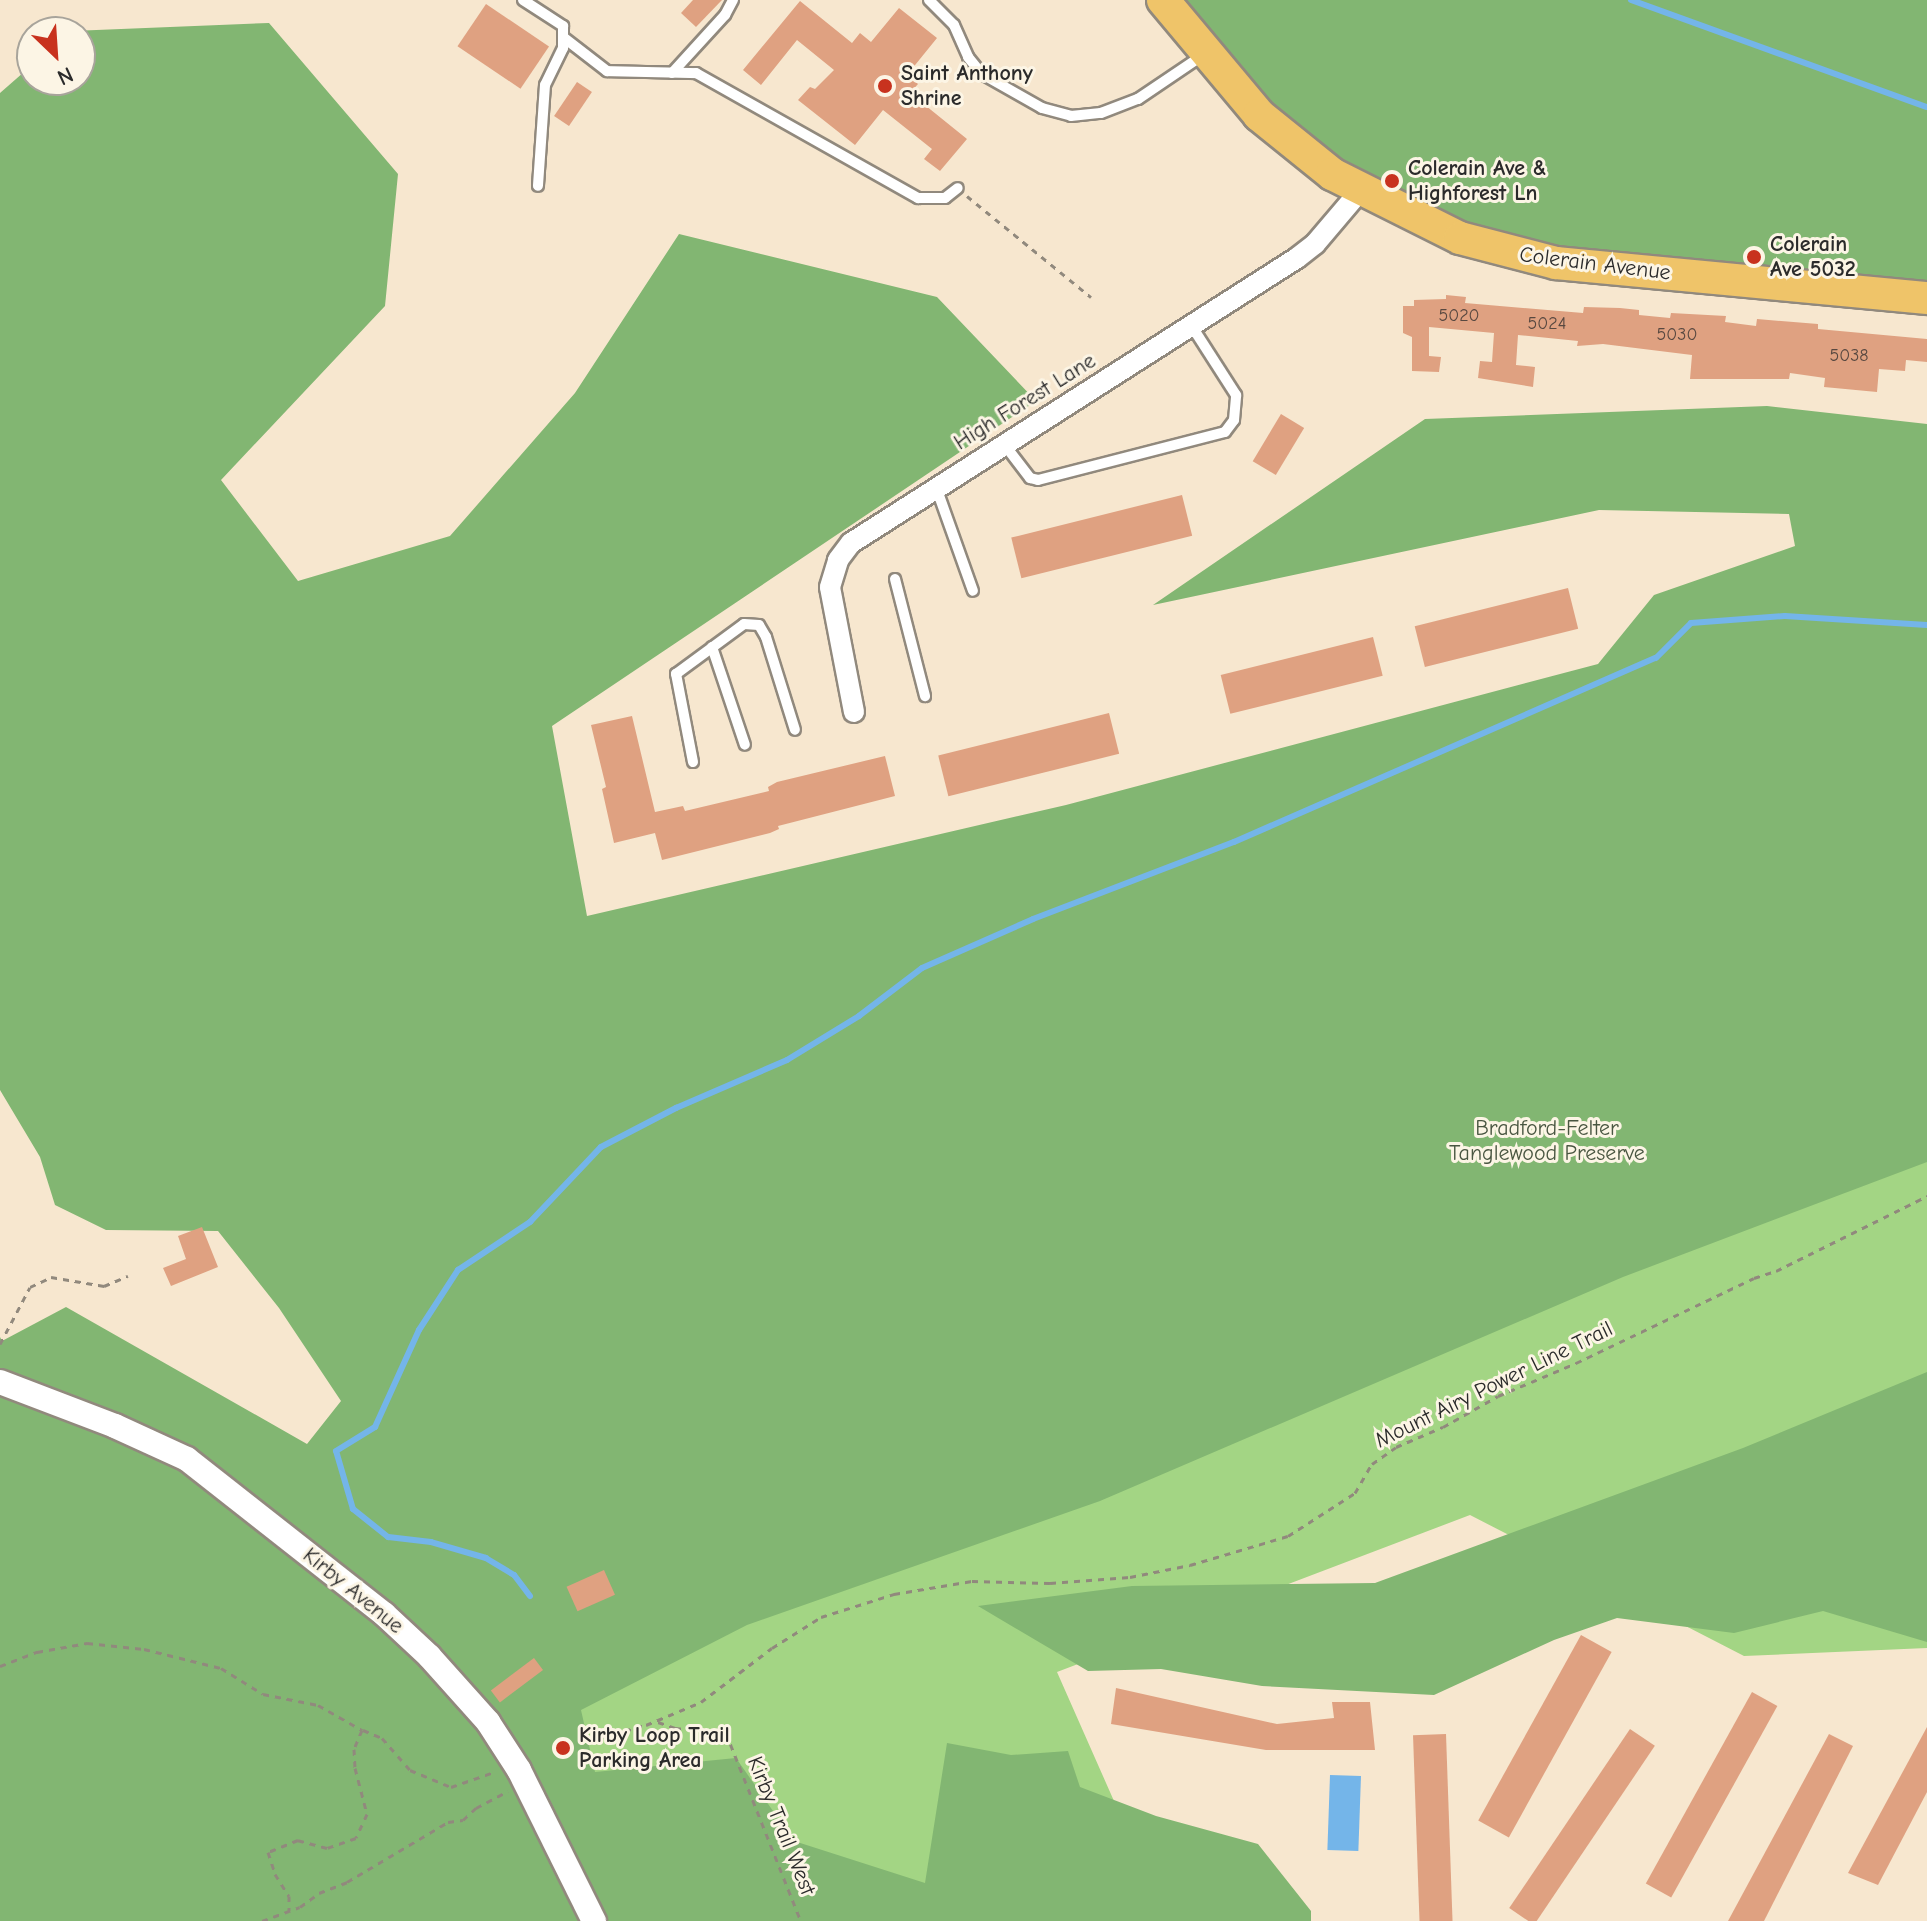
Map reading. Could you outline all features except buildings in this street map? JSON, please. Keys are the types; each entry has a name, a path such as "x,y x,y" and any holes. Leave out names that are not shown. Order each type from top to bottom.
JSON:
{"main road":[{"name":"Colerain Avenue","path":"1163,0 1259,115 1332,174 1360,191 1460,238 1556,263 1927,298"}],"street":[{"name":"High Forest Lane","path":"854,712 830,587 832,573 851,543 1297,258 1315,244 1360,191"},
{"name":"Kirby Avenue","path":"0,1382 115,1426 187,1459 384,1614 429,1656 488,1722 527,1785 594,1921"}],"lane":[{"path":"523,0 563,26 563,48 545,85 538,186"},
{"path":"672,73 725,15 733,0"},
{"path":"929,0 954,25 968,57 982,74 1042,108 1071,116 1101,113 1138,99 1205,54"},
{"path":"563,37 607,71 696,73 918,198 945,198 958,188"},
{"path":"1004,444 1030,478 1038,480 1225,432 1234,420 1236,395 1191,325"},
{"path":"936,487 973,591"},
{"path":"895,579 925,696"},
{"path":"693,762 676,674 744,624 759,625 795,730"},
{"path":"712,647 745,745"}],"path":[{"path":"958,188 1091,297"},
{"name":"Mount Airy Power Line Trail","path":"590,1740 656,1721 701,1702 772,1648 821,1617 894,1594 972,1581 1050,1583 1130,1577 1190,1565 1288,1536 1355,1493 1372,1464 1396,1447 1443,1427 1498,1396 1576,1363 1754,1278 1776,1271 1927,1196"},
{"path":"0,1344 30,1287 51,1277 104,1286 128,1276"},
{"path":"0,1666 37,1652 87,1643 144,1649 221,1668 263,1694 318,1705 382,1738 410,1770 451,1787 494,1771 527,1785"},
{"name":"Kirby Trail West","path":"656,1721 696,1732 722,1731 801,1921"},
{"path":"289,1911 289,1896 275,1874 268,1852 298,1840 327,1848 356,1838 367,1814 355,1768 354,1749 362,1730"},
{"path":"262,1921 347,1882 448,1822 463,1820 503,1792 527,1785"}],"green space":[{"path":"1163,0 1927,0 1927,298 1556,263 1360,191"},
{"path":"269,23 398,174 385,306 221,480 298,581 450,536 575,393 679,234 937,297 1036,401 552,726 587,916 1066,805 1598,664 1654,595 1795,546 1789,514 1599,510 1153,605 1425,419 1767,406 1927,424 1927,1162 1623,1277 1100,1501 747,1625 581,1710 595,1772 736,1758 794,1841 925,1883 947,1743 1011,1755 1068,1751 1080,1787 1156,1816 1258,1844 1311,1911 1311,1921 0,1921 0,1337 2,1341 66,1307 307,1444 341,1401 279,1308 218,1231 106,1230 55,1205 40,1157 0,1090 0,93 16,79 16,96 96,96 96,30"},
{"name":"Bradford-Felter Tanglewood Preserve","path":"1927,594 1927,1648 1744,1656 1470,1515 1057,1672 1167,1921 625,1921 521,1711"},
{"path":"1927,1372 1927,1642 1823,1611 1734,1633 1617,1618 1554,1640 1434,1695 1262,1686 1161,1669 1088,1671 978,1606 1132,1586 1375,1583 1743,1448"}],"water":[{"path":"1330,1775 1361,1776 1358,1851 1327,1850"}],"waterway":[{"path":"1631,0 1926,107"},
{"path":"530,1596 514,1575 486,1558 431,1542 388,1537 353,1509 336,1451 375,1427 419,1330 458,1270 530,1222 601,1147 676,1108 787,1060 859,1016 922,968 1033,919 1234,842 1656,658 1691,623 1785,616 1927,625"}],"place":[{"name":"Saint Anthony Shrine","path":"885,86"},
{"name":"Colerain Ave & Highforest Ln","path":"1392,181"},
{"name":"Colerain Ave 5032","path":"1754,257"},
{"name":"Kirby Loop Trail Parking Area","path":"563,1748"}]}
